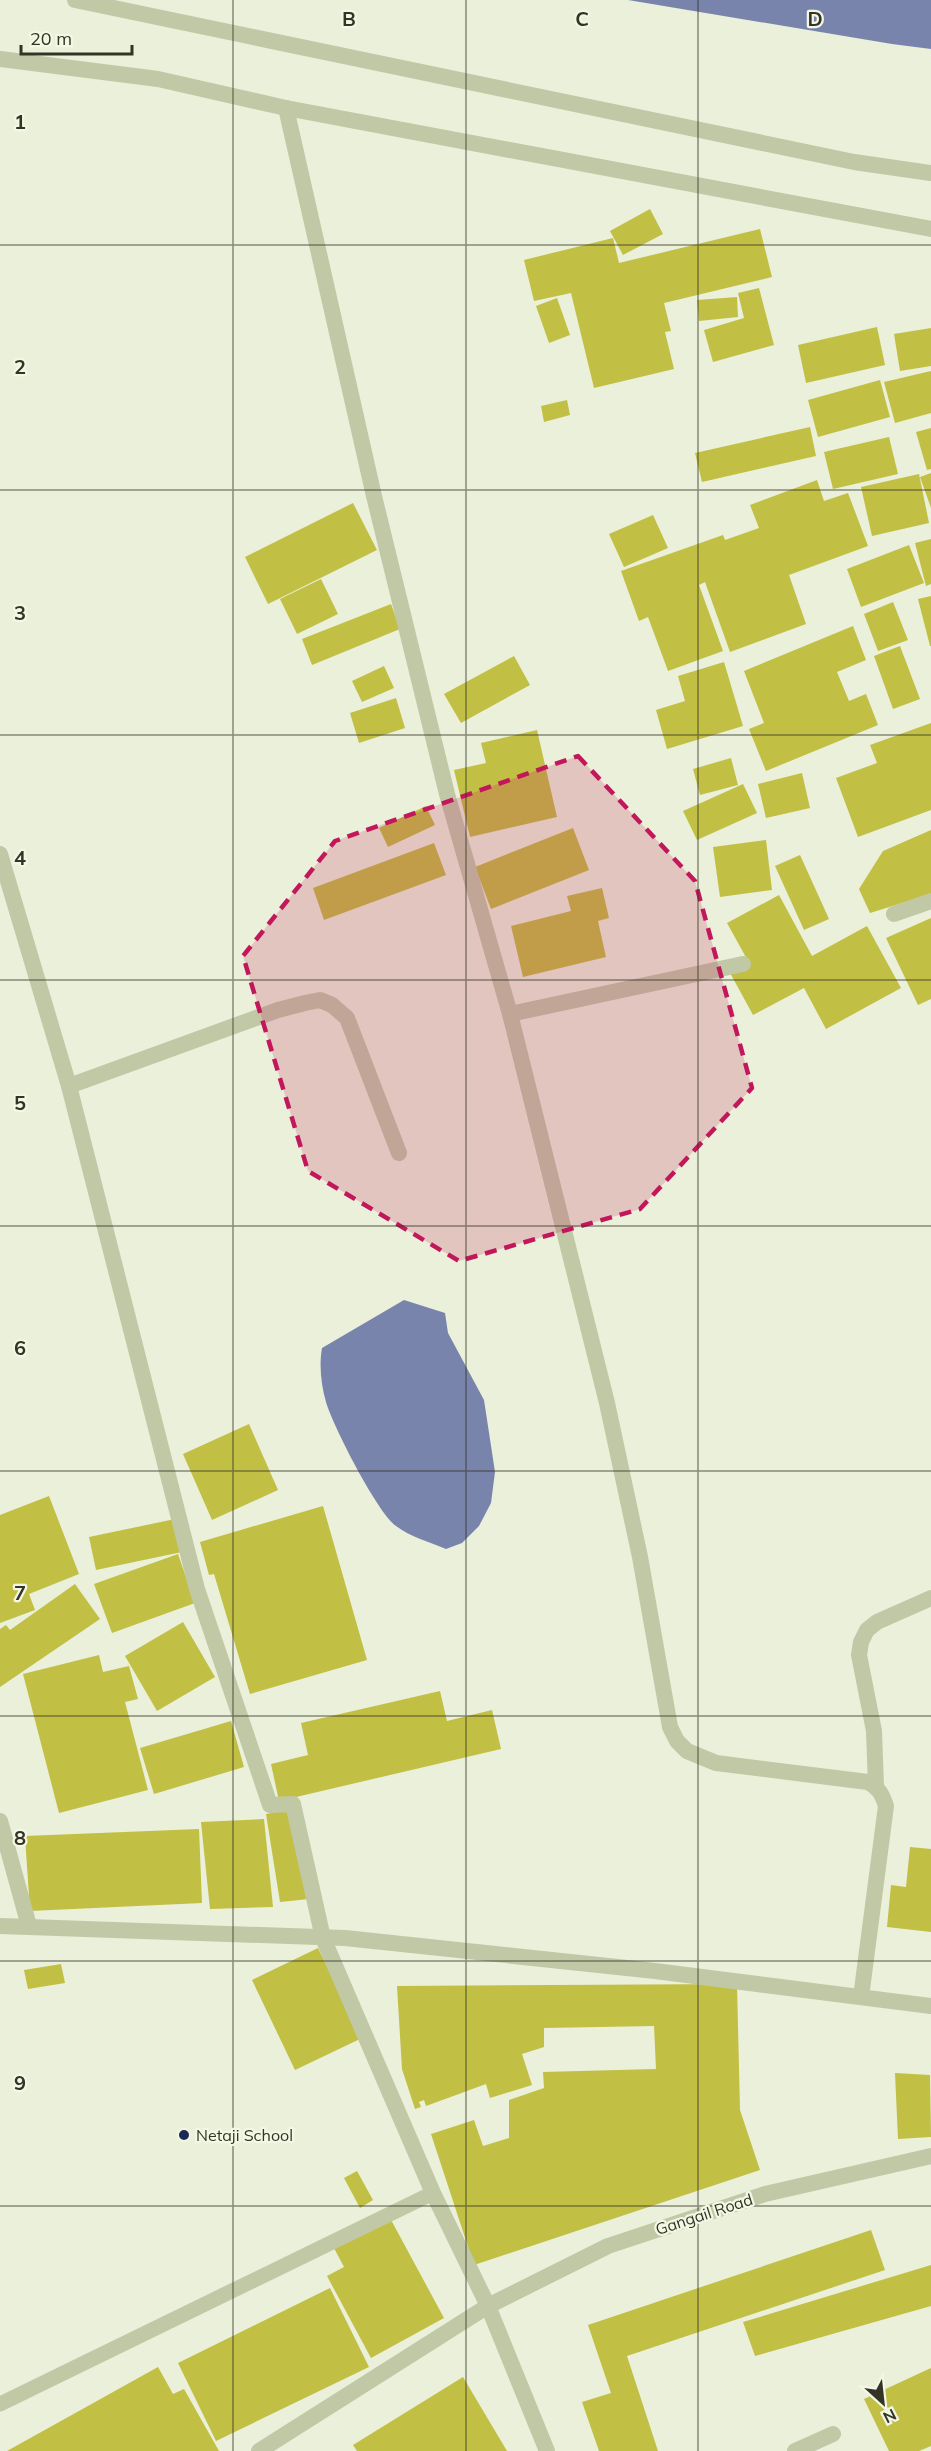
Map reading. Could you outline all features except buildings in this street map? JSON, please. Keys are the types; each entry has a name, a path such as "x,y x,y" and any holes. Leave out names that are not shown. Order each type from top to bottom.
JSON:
{"street":[{"path":"75,0 854,162 931,173"},
{"path":"0,59 158,79 286,108 931,230"},
{"path":"286,108 399,599 447,794 510,1014 607,1403 640,1557 670,1727 677,1741 687,1751 716,1763 868,1782 876,1786 883,1795 886,1806 861,1997"},
{"path":"0,854 69,1086 197,1589 270,1805 293,1804 323,1938 433,2193 488,2306 547,2451"},
{"path":"894,914 931,901"},
{"path":"510,1014 743,964"},
{"path":"69,1086 278,1010 320,1000 332,1005 347,1018 399,1153"},
{"path":"876,1786 874,1731 859,1655 861,1642 867,1630 877,1622 931,1598"},
{"path":"0,1821 29,1926"},
{"path":"0,1926 345,1938 644,1970 931,2006"},
{"name":"Gangail Road","path":"259,2451 488,2306 608,2246 765,2194 931,2156"},
{"path":"795,2451 833,2434"}],"lane":[{"path":"0,2404 433,2193"}],"highlighted area":[{"path":"578,756 695,881 752,1088 640,1209 459,1261 308,1171 243,956 335,841"}],"water":[{"path":"628,0 931,0 931,49 892,44"},
{"path":"404,1300 445,1313 448,1333 484,1400 495,1472 491,1503 479,1526 462,1543 446,1549 407,1533 388,1518 367,1487 346,1448 330,1414 323,1389 322,1348"}],"place":[{"name":"Netaji School","path":"184,2135"}]}
